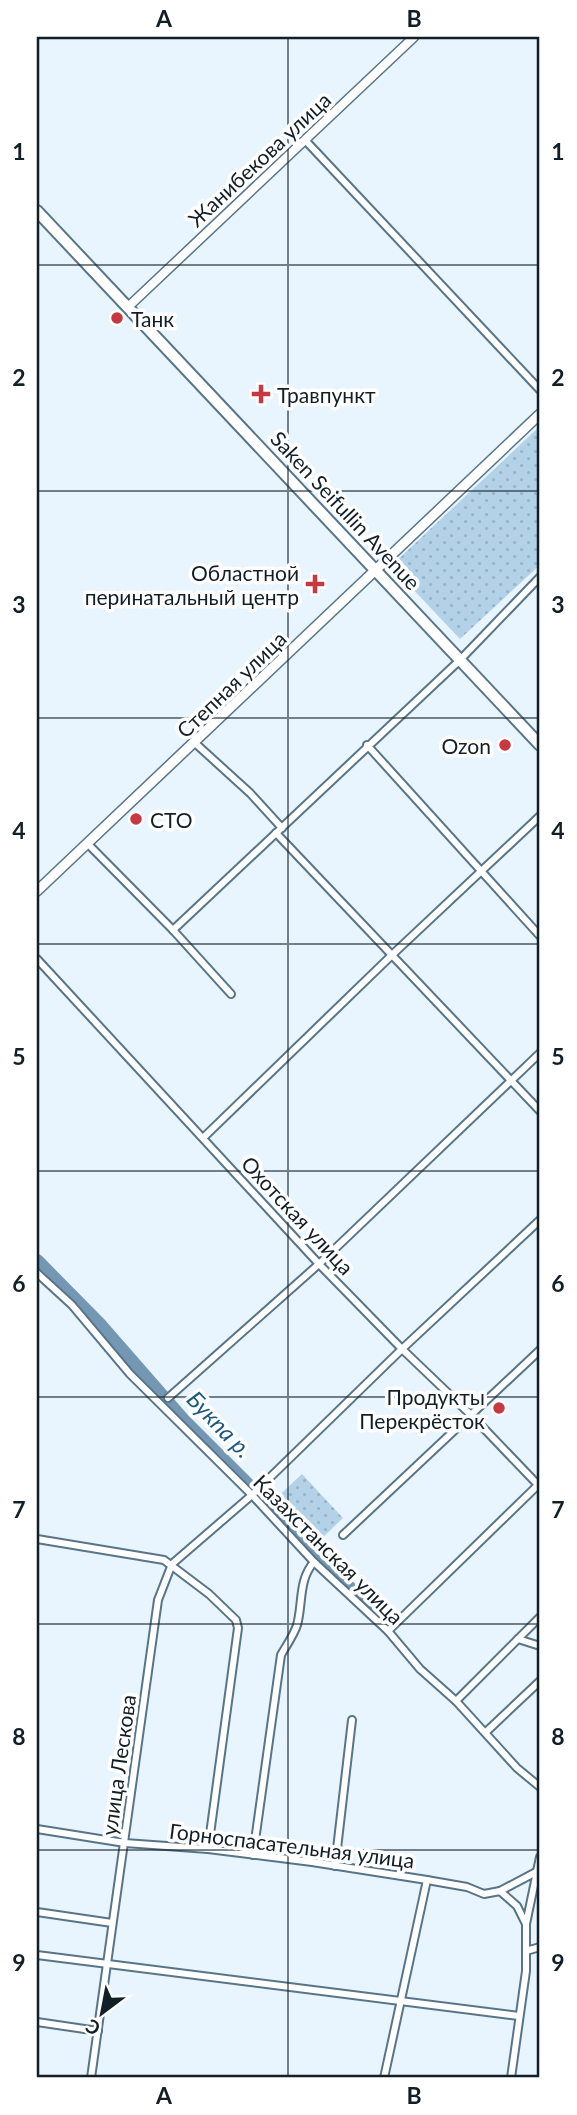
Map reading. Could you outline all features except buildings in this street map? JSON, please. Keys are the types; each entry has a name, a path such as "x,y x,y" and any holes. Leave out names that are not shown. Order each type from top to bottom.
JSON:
{"main road":[{"name":"Saken Seifullin Avenue","path":"37,211 540,745"},
{"name":"Степная улица","path":"37,891 540,414"}],"street":[{"name":"Жанибекова улица","path":"128,307 414,37"},
{"path":"305,140 540,390"},
{"path":"173,929 460,660 540,578"},
{"path":"195,743 250,793 282,828"},
{"path":"367,745 540,936"},
{"path":"203,1138 540,816"},
{"path":"276,833 540,1111"},
{"path":"87,843 173,929 231,994"},
{"name":"Охотская улица","path":"37,959 319,1264 539,1486"},
{"path":"168,1398 319,1264 540,1053"},
{"name":"улица Лескова","path":"91,2078 158,1600 172,1564 253,1496 402,1349 540,1220"},
{"name":"Казахстанская улица","path":"38,1275 72,1305 137,1381 253,1496 314,1562 388,1631 419,1669 456,1701 517,1768 540,1787"},
{"path":"343,1535 540,1350"},
{"path":"388,1631 539,1486"},
{"path":"37,1539 164,1560 236,1620 238,1628 208,1849"},
{"path":"254,1855 281,1655 296,1628 306,1570 314,1562"},
{"path":"456,1701 540,1617"},
{"path":"518,1639 540,1646"},
{"path":"486,1732 540,1681"},
{"path":"335,1866 352,1720"},
{"name":"Горноспасательная улица","path":"37,1829 125,1843 208,1849 335,1866 467,1887 484,1894 499,1891"},
{"path":"511,2078 526,1971 526,1924 540,1858"},
{"path":"526,1924 517,1906 499,1891 538,1871"},
{"path":"384,2078 427,1880"},
{"path":"37,1912 112,1923"},
{"path":"526,1951 540,1947"},
{"path":"37,1955 519,2016"},
{"path":"37,2022 98,2031"}],"shaded area":[{"path":"540,426 540,565 460,639 391,566"},
{"path":"302,1474 343,1518 314,1546 272,1502"}],"waterway":[{"name":"Букпа р.","path":"37,1261 101,1326 184,1421 306,1547 376,1613"}],"place":[{"name":"Танк","path":"117,318"},
{"name":"Травпункт","path":"261,394"},
{"name":"Областной перинатальный центр","path":"315,584"},
{"name":"Ozon","path":"505,745"},
{"name":"СТО","path":"136,819"},
{"name":"Продукты Перекрёсток","path":"499,1408"}]}
